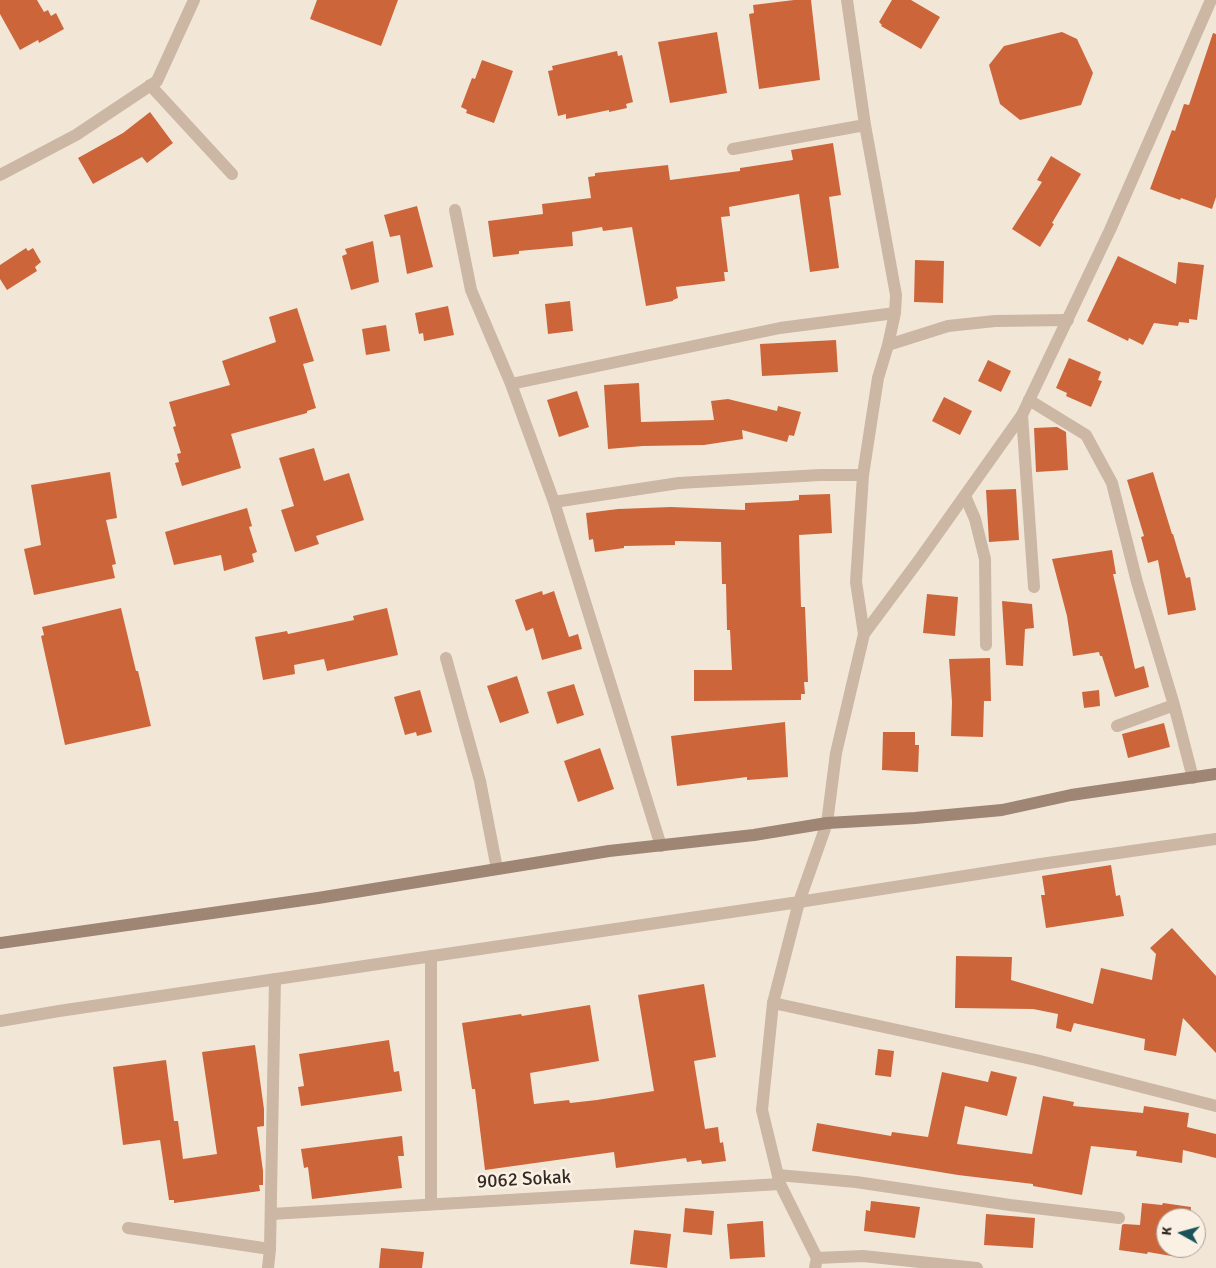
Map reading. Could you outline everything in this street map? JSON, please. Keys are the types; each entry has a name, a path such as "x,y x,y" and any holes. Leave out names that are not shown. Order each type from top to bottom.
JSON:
{"main road":[{"path":"0,943 318,898 609,851 754,835 827,823 915,818 1002,810 1071,795 1216,774"}],"street":[{"path":"0,175 76,135 156,81 194,0"},
{"path":"847,0 865,125 896,295 888,345 878,378 863,475 856,582 864,634 836,753 827,823 799,902 773,1003 762,1110 779,1179 816,1263 863,1256 977,1268"},
{"path":"864,634 1022,415 1114,221 1211,0"},
{"path":"150,85 232,174"},
{"path":"732,150 865,125"},
{"path":"455,210 470,290 511,384 554,502 661,846"},
{"path":"511,384 780,328 894,313"},
{"path":"888,345 948,326 996,321 1068,320"},
{"path":"1029,400 1086,435 1112,483 1137,582 1174,705 1193,778"},
{"path":"1022,415 1034,587"},
{"path":"554,502 679,483 820,475 863,475"},
{"path":"964,496 975,519 985,559 986,645"},
{"path":"446,658 480,781 497,869"},
{"path":"1117,726 1174,705"},
{"path":"0,1021 1216,839"},
{"path":"431,956 431,1204"},
{"path":"268,1268 271,1214 275,979"},
{"path":"773,1003 1036,1060 1216,1106"},
{"name":"9062 Sokak","path":"271,1214 779,1179 856,1182 1119,1218"},
{"path":"128,1228 270,1248"}],"building":[{"path":"0,0 37,0 44,12 48,10 51,16 56,13 64,29 39,43 38,40 20,50 0,14"},
{"path":"317,0 398,0 381,46 310,19"},
{"path":"811,0 820,80 759,89 749,14 754,13 753,5"},
{"path":"892,0 911,0 940,17 921,49 881,26 879,22"},
{"path":"717,32 727,93 670,103 658,42"},
{"path":"1062,32 1077,39 1093,73 1081,105 1020,120 1000,104 989,65 1004,46"},
{"path":"1213,33 1216,34 1216,197 1212,209 1150,189 1172,130 1175,131 1184,104 1189,105"},
{"path":"617,51 618,56 622,55 633,102 626,104 627,108 609,112 609,110 566,119 566,114 558,116 548,71 553,70 552,66"},
{"path":"482,60 513,71 494,123 466,113 467,110 461,107 472,78 475,79"},
{"path":"150,112 173,143 147,163 142,157 93,184 78,158 123,133"},
{"path":"833,143 841,195 829,197 839,268 810,272 799,194 729,207 730,216 721,217 728,272 724,272 725,281 676,287 678,298 673,301 646,306 632,227 603,231 602,227 572,232 573,246 519,251 519,254 493,257 488,221 543,214 542,204 591,198 588,177 595,176 595,173 668,165 670,180 740,171 740,168 793,160 791,150"},
{"path":"1051,156 1081,174 1040,247 1012,229 1042,182 1037,180"},
{"path":"417,206 433,267 407,274 400,235 390,237 384,215"},
{"path":"373,241 379,282 351,290 342,256 347,254 345,249"},
{"path":"26,248 28,251 33,248 41,262 35,267 37,271 7,290 0,279 0,265"},
{"path":"1118,256 1176,284 1178,262 1204,265 1197,320 1189,319 1189,323 1179,322 1178,326 1154,323 1143,345 1129,338 1128,341 1087,321"},
{"path":"915,260 944,261 943,303 914,302"},
{"path":"570,301 573,331 548,334 545,304"},
{"path":"448,306 454,335 424,341 423,333 419,334 415,313"},
{"path":"297,308 314,361 303,364 316,408 307,411 307,413 231,434 241,468 182,486 175,463 179,462 177,454 181,453 173,427 176,426 169,402 230,385 222,361 276,342 269,317"},
{"path":"386,325 390,351 366,355 362,329"},
{"path":"836,340 838,372 762,376 760,344"},
{"path":"1069,358 1101,372 1098,380 1102,381 1091,407 1066,396 1067,393 1056,388"},
{"path":"988,360 1011,371 1001,392 978,381"},
{"path":"639,383 641,422 714,420 711,401 728,399 777,411 778,406 801,412 794,436 789,435 787,442 742,430 743,439 704,445 643,446 608,449 604,385"},
{"path":"577,391 589,427 559,437 547,400"},
{"path":"944,397 972,411 960,435 932,421"},
{"path":"1057,427 1066,432 1068,470 1036,472 1034,428"},
{"path":"314,448 324,481 349,473 364,520 316,536 319,544 295,552 281,510 294,506 279,458"},
{"path":"110,472 117,518 106,520 116,564 112,565 115,578 34,595 24,549 41,545 31,485"},
{"path":"1153,472 1186,578 1190,577 1196,610 1168,615 1158,560 1148,563 1141,537 1144,536 1127,480"},
{"path":"1016,489 1019,540 989,542 986,490"},
{"path":"830,494 832,533 799,535 801,607 805,607 808,682 804,682 805,694 801,694 801,700 694,701 694,670 732,670 730,630 727,630 726,584 722,584 721,542 675,541 675,545 624,546 624,548 595,552 593,539 589,540 586,513 618,509 671,507 745,510 745,503 790,501 799,500 799,495"},
{"path":"247,508 252,526 249,527 257,552 252,554 254,562 224,571 221,555 174,565 165,532"},
{"path":"1112,550 1116,574 1113,574 1135,669 1144,666 1149,687 1115,697 1099,652 1073,656 1067,616 1052,559"},
{"path":"542,591 543,595 554,591 569,637 578,634 582,649 542,660 533,628 526,631 515,600"},
{"path":"927,594 958,597 955,636 923,633"},
{"path":"1002,601 1032,604 1034,628 1025,629 1023,666 1006,665"},
{"path":"121,608 151,726 65,745 41,636 44,635 42,627"},
{"path":"387,608 398,655 327,671 324,659 294,665 295,674 263,680 255,637 287,631 288,634 354,620 353,616"},
{"path":"990,658 991,701 984,701 983,737 951,736 952,702 949,659"},
{"path":"517,676 529,713 500,723 487,686"},
{"path":"574,684 584,715 557,724 547,692"},
{"path":"420,690 432,732 417,736 416,732 405,735 394,697"},
{"path":"1099,690 1100,706 1084,708 1082,692"},
{"path":"785,722 788,777 747,780 747,777 677,786 671,736"},
{"path":"1164,723 1170,747 1128,758 1122,734"},
{"path":"883,732 915,732 915,745 919,745 918,772 882,770"},
{"path":"600,748 614,789 578,802 564,761"},
{"path":"1111,865 1116,896 1120,895 1124,916 1046,928 1041,895 1045,895 1042,876"},
{"path":"1172,928 1216,976 1216,1053 1183,1018 1176,1056 1144,1050 1145,1039 1074,1023 1071,1032 1056,1028 1058,1014 1033,1009 955,1008 956,956 1012,957 1011,980 1093,1004 1101,968 1152,980 1156,954 1150,948"},
{"path":"704,984 716,1057 694,1061 705,1129 718,1127 720,1143 723,1142 726,1161 702,1164 701,1160 687,1162 686,1158 616,1168 614,1152 485,1170 475,1089 472,1089 462,1023 590,1005 599,1061 530,1073 534,1104 569,1100 570,1103 654,1091 638,995"},
{"path":"389,1040 394,1072 399,1071 402,1091 301,1106 298,1087 304,1086 299,1054"},
{"path":"255,1045 264,1109 264,1126 257,1127 263,1171 263,1185 259,1185 260,1191 174,1203 174,1200 169,1200 160,1140 123,1145 113,1067 166,1060 174,1121 178,1121 183,1159 217,1154 202,1052"},
{"path":"878,1049 894,1051 891,1077 875,1075"},
{"path":"991,1071 1017,1077 1007,1116 965,1106 957,1144 1032,1154 1043,1096 1074,1102 1073,1106 1143,1113 1144,1106 1189,1113 1187,1127 1216,1134 1216,1158 1183,1150 1182,1163 1136,1156 1137,1151 1091,1146 1082,1195 1033,1186 1033,1184 958,1175 812,1151 817,1123 891,1136 892,1132 928,1137 942,1072 988,1082"},
{"path":"402,1136 404,1156 398,1156 402,1188 312,1199 308,1167 304,1168 301,1149"},
{"path":"871,1201 920,1207 915,1238 864,1231 866,1210 870,1211"},
{"path":"1142,1203 1162,1205 1163,1203 1191,1207 1156,1208 1156,1253 1119,1250 1122,1225 1140,1225"},
{"path":"685,1208 714,1211 712,1235 683,1232"},
{"path":"986,1214 1035,1218 1033,1248 984,1245"},
{"path":"763,1221 765,1257 730,1259 727,1224"},
{"path":"634,1230 671,1234 667,1268 630,1264"},
{"path":"381,1248 424,1252 422,1268 379,1268"}]}
